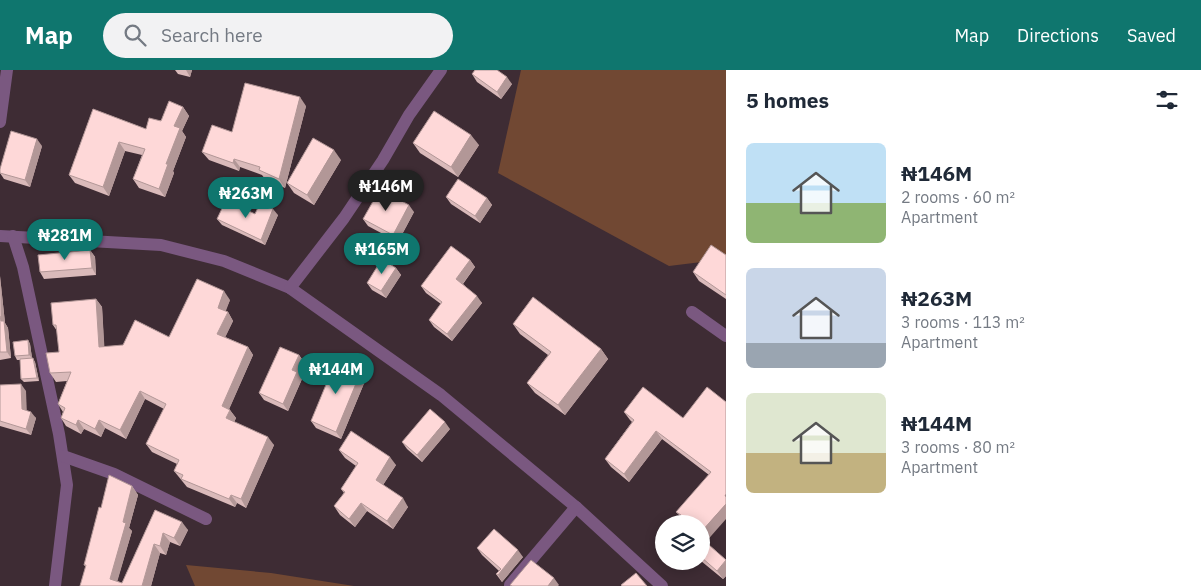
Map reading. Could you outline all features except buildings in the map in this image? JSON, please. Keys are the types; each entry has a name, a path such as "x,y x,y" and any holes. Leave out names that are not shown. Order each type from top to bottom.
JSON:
{"street":[{"path":"0,122 7,70"},
{"path":"290,288 344,218 383,160 409,115 441,70"},
{"path":"7,236 161,245 224,261 290,288 441,395 576,507 662,586"},
{"path":"7,236 23,267 63,456 67,485 55,586"},
{"path":"692,312 726,336"},
{"path":"63,456 114,474 206,519"},
{"path":"510,585 576,507"}],"shaded area":[{"path":"521,70 726,70 726,259 669,266 498,173"},
{"path":"186,565 271,573 354,586 195,586"}]}
